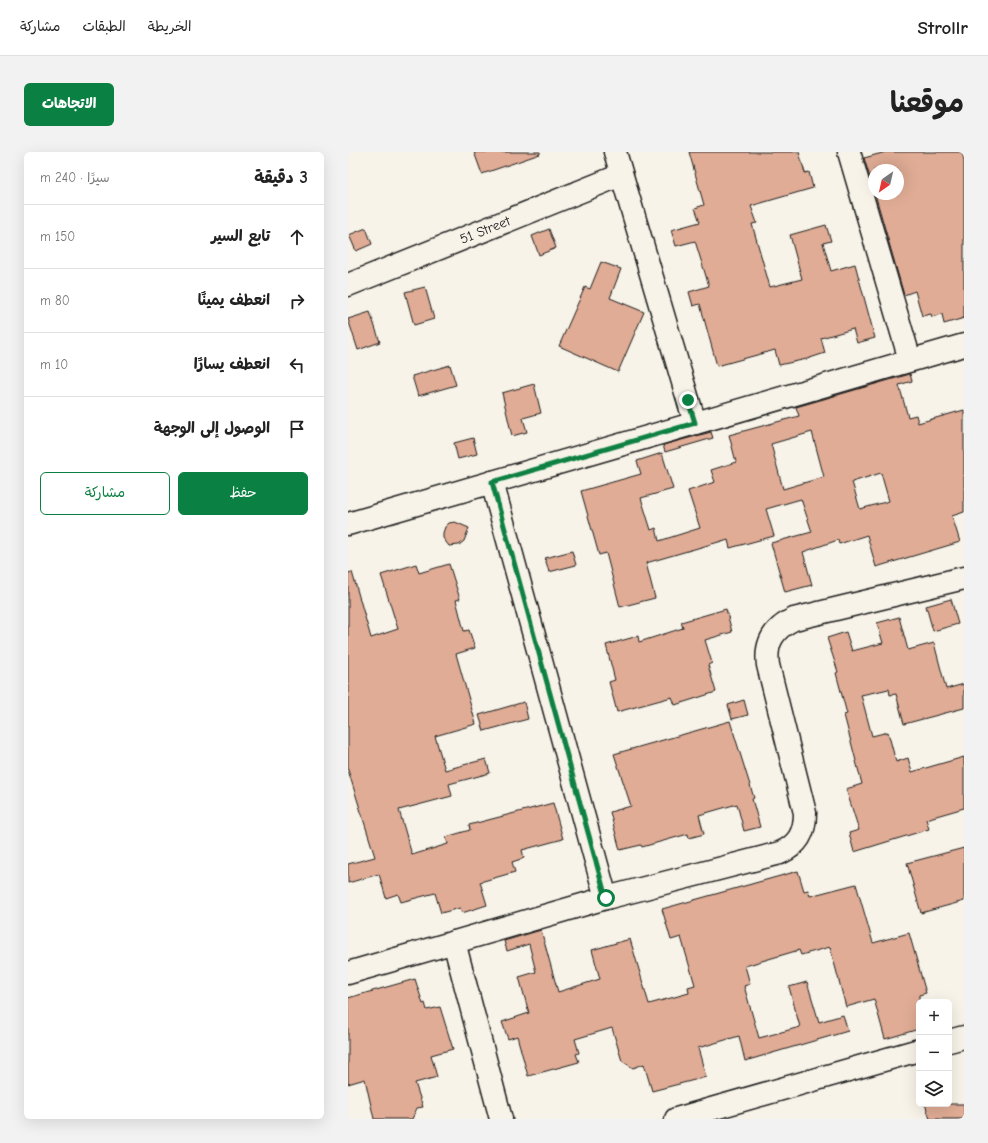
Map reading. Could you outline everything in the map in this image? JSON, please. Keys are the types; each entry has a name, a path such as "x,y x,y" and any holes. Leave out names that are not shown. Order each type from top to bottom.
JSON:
{"street":[{"path":"615,152 695,423"},
{"path":"849,152 910,360"},
{"name":"51 Street","path":"348,285 621,175"},
{"path":"348,524 964,345"},
{"path":"492,482 606,898"},
{"path":"348,973 606,898 780,853 797,842 802,833 805,814 768,665 766,654 772,637 783,624 794,619 964,578"},
{"path":"454,942 501,1119"},
{"path":"952,1040 964,1037"},
{"path":"676,1119 916,1051"}],"building":[{"path":"474,152 540,152 540,154 482,174"},
{"path":"689,152 799,152 805,173 809,172 813,188 751,206 757,223 752,224 770,287 802,279 790,235 826,225 831,241 823,243 831,271 855,264 875,338 857,343 853,329 821,338 825,353 807,359 779,365 775,350 717,366 700,304 693,306 689,292 709,286 695,241 676,246 671,230 700,222 695,208 704,205"},
{"path":"886,152 962,152 964,160 964,318 944,324 942,314 932,317 931,314 922,316 915,291 904,295 877,200 904,200 904,164 868,164 868,171 864,158"},
{"path":"366,228 372,244 356,251 349,235"},
{"path":"549,229 556,248 539,255 532,236"},
{"path":"601,262 621,269 610,298 644,312 618,372 559,346 585,287 590,289"},
{"path":"425,287 434,319 414,325 405,292"},
{"path":"370,312 380,342 358,350 348,319"},
{"path":"450,365 456,385 418,396 412,376"},
{"path":"910,374 912,381 899,385 908,417 916,415 918,423 964,410 964,512 952,516 960,542 876,567 867,535 839,544 838,540 803,552 812,585 785,592 771,543 812,532 801,499 766,509 774,536 730,548 728,540 722,541 646,563 655,598 620,607 606,553 599,555 581,491 641,474 637,461 662,453 673,489 641,498 651,530 656,528 659,541 700,528 688,491 715,482 711,470 736,462 729,435 799,416 796,407","holes":["812,432 824,477 783,489 771,444","881,473 889,501 860,509 852,482"]},
{"path":"534,384 541,413 523,418 527,432 512,436 502,393"},
{"path":"711,432 713,438 665,452 663,445"},
{"path":"473,438 477,454 458,459 454,443"},
{"path":"455,522 469,528 464,541 459,545 449,546 443,538 443,533 445,527 449,523"},
{"path":"572,551 576,565 549,572 545,558"},
{"path":"416,564 419,573 449,564 460,599 456,600 464,631 469,630 475,648 456,654 476,724 435,736 445,770 486,759 490,773 449,784 452,796 399,810 412,855 448,844 446,837 470,830 469,825 553,803 563,839 522,850 524,858 512,862 515,872 480,882 487,905 462,913 460,908 441,913 435,893 401,902 398,894 386,898 379,874 348,883 348,864 375,857 348,770 348,573 352,572 371,638 398,629 381,575"},
{"path":"951,599 958,624 933,631 926,606"},
{"path":"726,609 732,632 705,640 712,663 708,665 716,692 675,705 672,697 617,712 609,682 615,680 606,645 638,636 639,642 683,628 681,622"},
{"path":"899,617 908,650 934,643 946,689 964,684 964,708 904,724 896,694 890,695 889,689 861,695 872,736 888,732 896,762 908,758 912,772 964,757 964,808 926,819 929,829 854,852 849,833 859,830 846,789 862,784 844,715 847,714 836,673 838,672 827,638 846,632 852,651 883,643 877,623"},
{"path":"744,700 748,715 732,719 728,705"},
{"path":"524,702 528,719 484,731 479,715"},
{"path":"730,721 754,798 752,799 760,827 744,831 737,804 699,815 704,834 689,838 688,834 642,847 641,845 620,850 610,812 631,806 614,754"},
{"path":"964,848 964,901 921,913 907,863"},
{"path":"798,871 804,891 808,890 810,896 856,884 873,943 909,933 926,993 919,995 919,999 916,999 916,1030 885,1039 874,999 846,1007 830,947 801,955 799,950 745,966 750,984 744,986 759,1038 800,1027 789,987 807,982 819,1022 843,1015 848,1031 745,1061 739,1036 698,1048 706,1077 652,1091 644,1064 633,1068 622,1061 612,1028 575,1039 579,1053 576,1054 579,1062 528,1076 517,1036 508,1039 502,1022 529,1013 519,977 536,972 529,944 507,951 504,941 541,930 558,992 600,979 592,950 630,939 649,1004 689,993 688,987 695,985 681,937 671,940 662,909"},
{"path":"415,979 423,1004 425,1003 427,1010 440,1007 453,1049 431,1055 437,1077 415,1083 423,1107 417,1108 412,1119 374,1119 365,1079 348,1084 348,998"},
{"path":"952,1104 964,1104 964,1119 930,1119 926,1107 952,1107"}],"route":[{"path":"606,898 492,482 695,423 688,400"}]}
